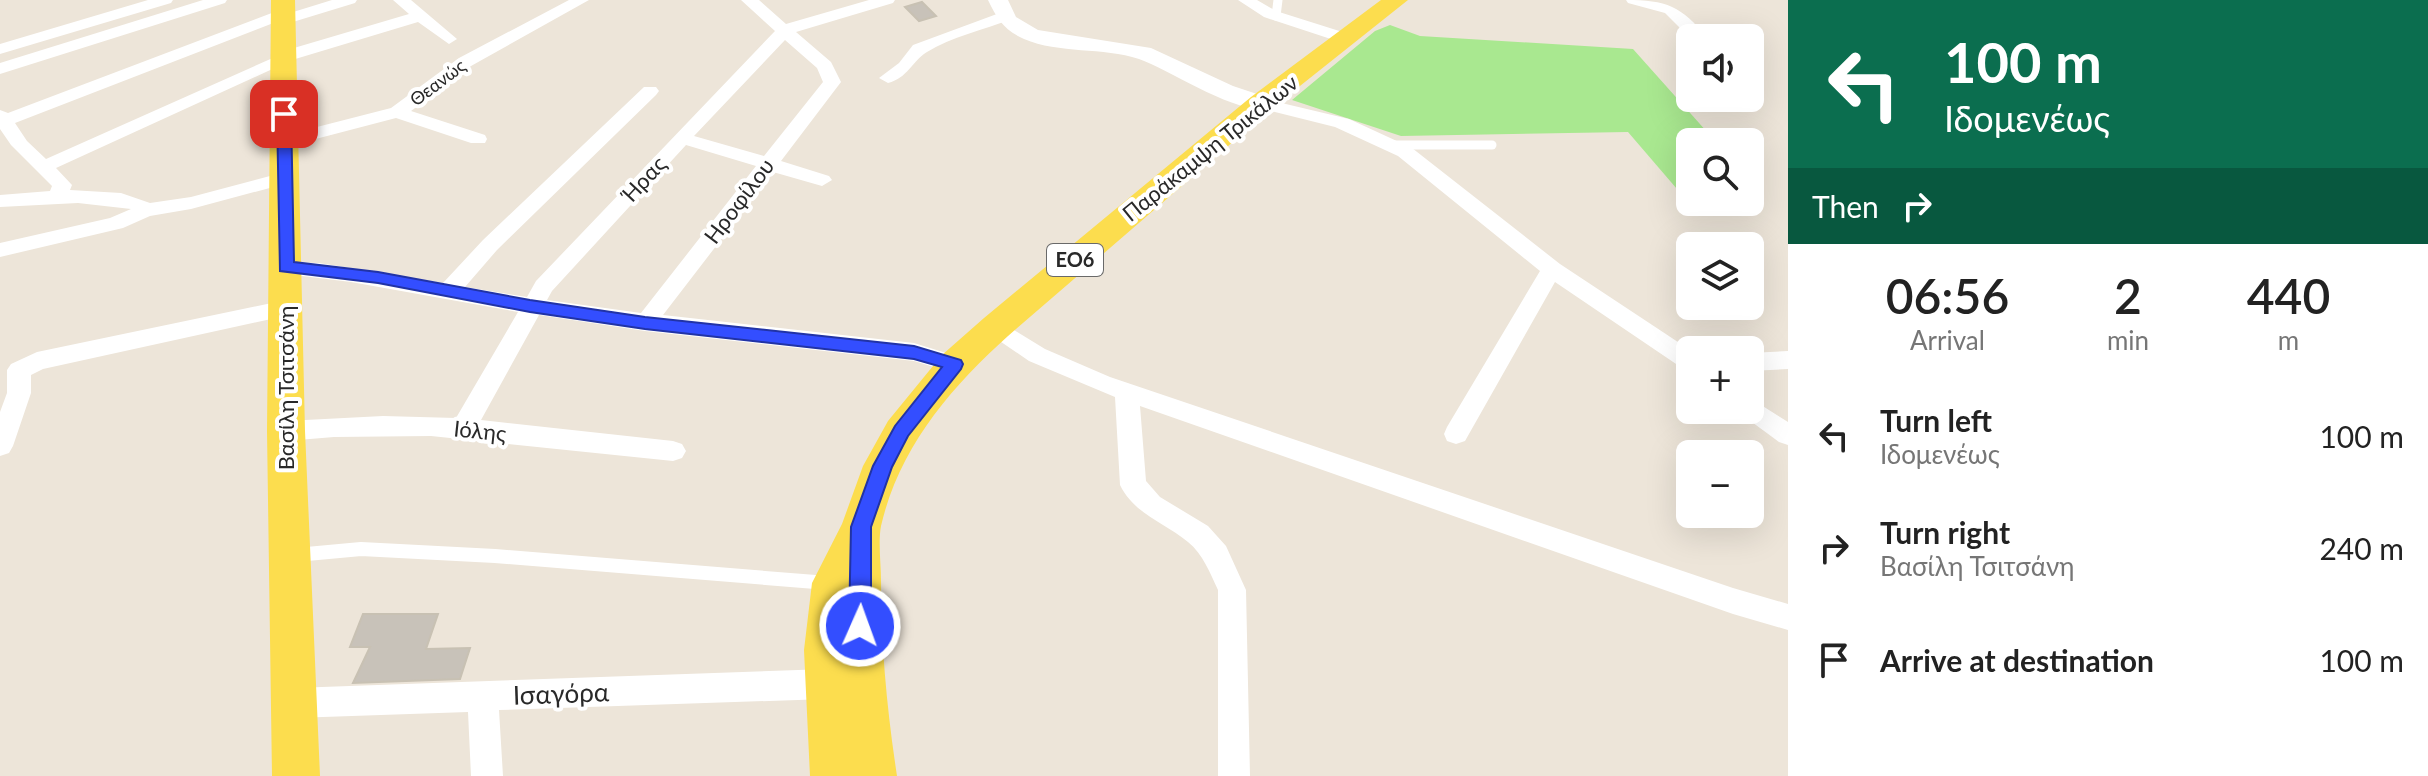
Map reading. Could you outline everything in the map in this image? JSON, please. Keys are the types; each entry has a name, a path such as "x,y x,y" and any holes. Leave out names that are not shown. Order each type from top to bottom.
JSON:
{"main road":[{"name":"Παράκαμψη Τρικάλων","path":"834,776 826,650 833,583 861,527 882,466 901,431 954,364 996,327 1261,103 1396,0"},
{"name":"Βασίλη Τσιτσάνη","path":"283,11 286,431 296,776"},
{"name":"Παράκαμψη Τρικάλων","path":"861,527 859,650 862,700 873,776"}],"street":[{"path":"0,49 165,0"},
{"path":"0,69 219,0"},
{"path":"57,197 62,185 20,145 2,118 283,11 349,0"},
{"path":"401,0 449,39"},
{"name":"Θεανώς","path":"285,141 397,112 465,62 581,0"},
{"path":"749,0 784,31"},
{"name":"Ήρας","path":"463,429 530,306 557,271 784,31 887,0"},
{"path":"1246,0 1277,8 1346,39"},
{"path":"1634,0 1671,10 1685,24"},
{"path":"888,78 905,67 919,49 1001,8 1020,29 1040,37 1143,53 1225,91 1342,123 1392,145 1431,170 1552,269 1676,353"},
{"path":"43,167 283,58 420,16"},
{"name":"Ηροφίλου","path":"645,323 832,80 825,66 784,31"},
{"path":"448,291 490,245 650,91"},
{"path":"397,112 478,139"},
{"path":"682,138 822,180"},
{"path":"0,250 116,223 146,210 191,203 285,178"},
{"path":"0,201 57,197 128,201 142,205 146,210"},
{"path":"286,267 378,278 645,323 898,350 954,364"},
{"path":"1456,434 1552,269"},
{"path":"0,446 19,393 13,378 53,356 286,308"},
{"path":"996,327 1037,355 1127,392 1490,519 1788,617"},
{"path":"1764,361 1788,360"},
{"path":"1127,392 1131,475 1136,490 1151,505 1198,534 1216,555 1230,581 1234,603 1234,776"},
{"path":"1764,417 1788,435"},
{"name":"Ιόλης","path":"286,431 368,423 463,429 673,451"},
{"name":"Ισαγόρα","path":"294,703 827,684"},
{"path":"483,697 487,776"}],"lane":[{"path":"1392,145 1492,145"},
{"path":"289,557 361,549 495,556 833,583"}],"green space":[{"path":"1390,25 1420,36 1633,49 1676,97 1676,112 1689,112 1704,128 1676,128 1676,188 1628,132 1401,136 1292,100 1375,31"}],"building":[{"path":"922,2 936,16 919,21 905,7"},
{"path":"363,614 438,614 426,649 470,648 460,679 353,683 370,647 350,647"}],"route":[{"path":"284,114 286,267 378,278 645,323 914,352 954,364 901,431 882,466 861,527 860,626"}]}
